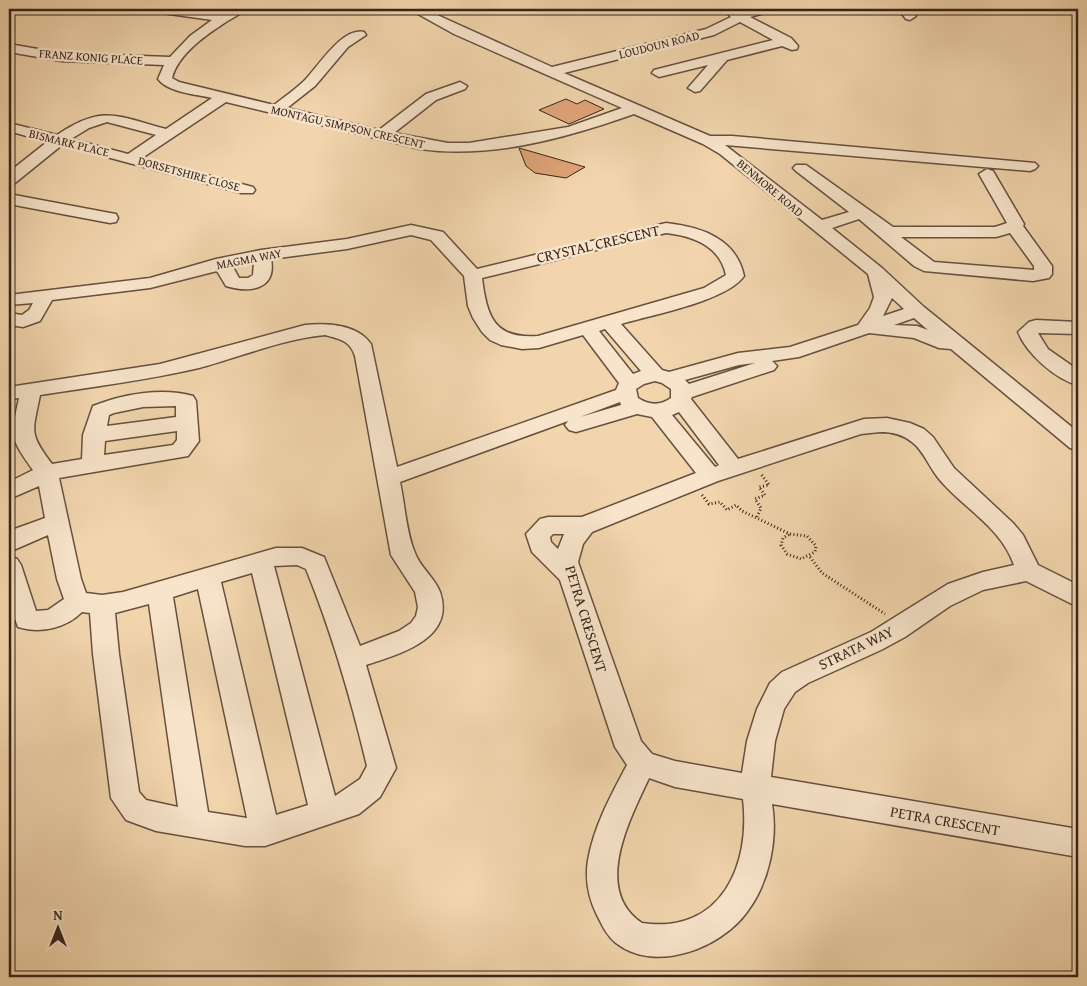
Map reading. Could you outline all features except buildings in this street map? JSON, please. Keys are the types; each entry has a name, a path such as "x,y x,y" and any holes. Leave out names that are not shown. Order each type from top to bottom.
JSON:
{"street":[{"path":"162,9 221,18"},
{"path":"174,61 202,31 239,9"},
{"name":"BENMORE ROAD","path":"418,9 550,72 708,141 732,156 876,272 917,311 1078,443"},
{"path":"659,73 722,57 790,45 726,9"},
{"name":"LOUDOUN ROAD","path":"550,72 710,32 740,17 765,9"},
{"path":"276,110 310,83 342,44 360,35"},
{"name":"FRANZ KONIG PLACE","path":"9,48 61,57 174,61"},
{"path":"696,88 722,57"},
{"name":"MONTAGU SIMPSON CRESCENT","path":"174,61 165,76 169,82 276,110 432,147 469,148 580,129 634,108"},
{"path":"382,136 432,98 460,86"},
{"path":"130,159 224,97"},
{"path":"9,180 58,141 94,120 103,118 169,134"},
{"name":"BISMARK PLACE","path":"9,127 130,159"},
{"path":"708,141 732,140 1030,166"},
{"name":"DORSETSHIRE CLOSE","path":"130,159 247,190"},
{"path":"801,168 884,230 920,262 930,267 1033,276 1043,274 1043,266 1014,226 1016,224 987,174"},
{"path":"9,200 110,218"},
{"path":"818,227 862,213"},
{"path":"884,230 898,232 996,232 1014,226"},
{"name":"CRYSTAL CRESCENT","path":"666,228 679,229 703,236 719,246 734,266 735,276 720,289 539,342 521,344 500,339 489,329 479,311 473,275 666,228"},
{"name":"MAGMA WAY","path":"9,300 150,283 222,263 261,255 347,244 398,231 422,231 437,236 443,240 473,275"},
{"path":"222,263 232,282 248,284 259,280 262,275 261,255"},
{"path":"856,331 885,299 885,292 876,272"},
{"path":"9,319 20,321 35,317 39,313 44,295"},
{"path":"388,478 497,441 558,430 638,398 672,408 682,397 774,364 792,353 917,311"},
{"path":"608,321 662,376 676,382 722,473"},
{"path":"1078,328 1036,326 1028,332 1033,343 1043,354 1078,379"},
{"path":"586,327 638,398 722,473"},
{"path":"9,392 160,370 206,360 305,331 335,330 351,336 361,344 363,350 403,556 411,571 426,590 430,612 424,626 407,640 351,659"},
{"path":"856,331 916,332 933,337 974,358"},
{"path":"638,398 640,376 662,376 738,359 792,353"},
{"path":"9,565 27,620 40,622 63,615 90,603 123,602 261,562 289,556 310,558 316,563 334,604 382,768 370,788 349,805 265,832 245,832 195,824 156,817 136,810 126,798 106,654 90,603 69,579 47,472 30,450 22,433 31,390"},
{"path":"9,491 47,472 180,451 188,442 186,400 183,398 130,404 100,411 94,435 92,464"},
{"name":"PETRA CRESCENT","path":"1028,572 1017,542 946,473 926,442 907,430 882,424 868,425 722,473 584,526 576,534 566,562 621,727 634,755 642,762 674,774 1078,843"},
{"path":"9,543 15,538 57,523"},
{"path":"261,562 325,814"},
{"path":"1028,572 1055,583 1078,597"},
{"name":"STRATA WAY","path":"756,788 758,751 763,729 775,698 786,682 866,646 958,590 997,577 1028,572"},
{"path":"208,577 265,832"},
{"path":"160,592 195,824"},
{"path":"642,762 608,842 602,872 604,898 612,914 622,930 641,939 666,940 687,937 696,933 713,924 746,888 755,865 759,811 756,788"}],"path":[{"path":"758,517 761,508 755,499 765,495 759,487 770,485 722,473 709,504 720,502 727,510 736,505 742,511 758,517 790,534 801,534 812,539 816,548 810,557 800,559 784,552 781,542 790,534"},
{"path":"810,557 822,573 902,625"}]}
